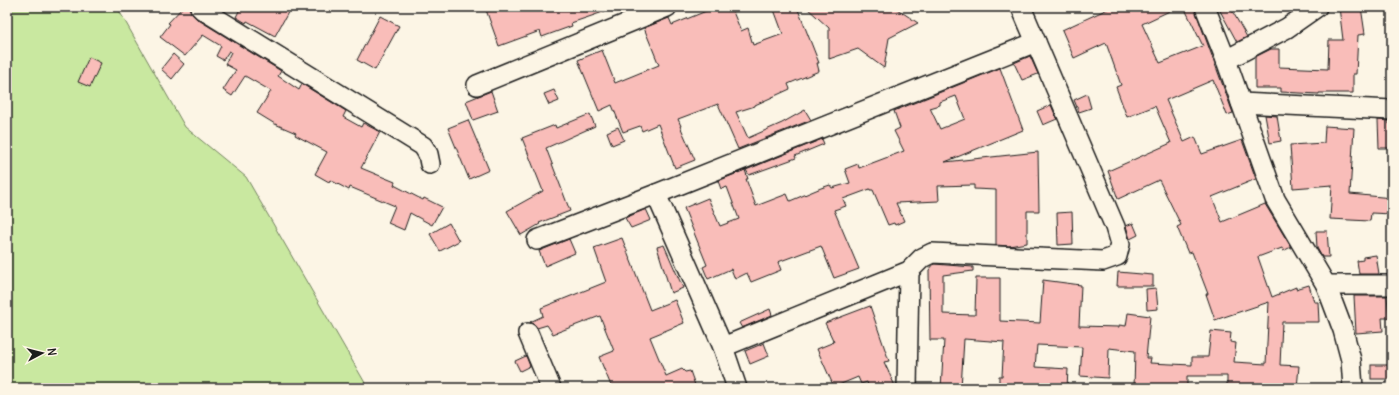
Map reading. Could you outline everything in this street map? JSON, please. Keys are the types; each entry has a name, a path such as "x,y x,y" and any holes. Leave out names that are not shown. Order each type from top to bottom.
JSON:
{"street":[{"path":"200,7 423,146 428,154 430,164"},
{"path":"477,85 667,7"},
{"path":"723,347 909,271 922,258 932,253 1103,261 1117,256 1120,244 1115,227 1021,7"},
{"path":"1205,7 1226,60 1275,199 1326,285 1343,330 1351,360 1353,388"},
{"path":"1226,60 1287,28 1317,7"},
{"path":"537,240 1036,42"},
{"path":"1241,103 1392,110"},
{"path":"656,194 723,347 737,388"},
{"path":"907,388 909,271"},
{"path":"1326,285 1392,285"},
{"path":"528,333 551,388"}],"green space":[{"path":"7,7 117,7 185,127 246,177 368,388 7,388"}],"building":[{"path":"183,7 189,7 192,14 197,19 281,71 278,76 299,90 302,84 346,111 343,117 361,127 363,123 380,132 361,168 395,182 394,185 423,200 424,198 442,207 432,225 410,213 404,230 388,223 395,206 350,187 349,190 330,180 329,182 315,174 327,152 295,135 296,133 275,124 257,113 271,91 245,76 232,96 223,90 236,70 225,64 231,52 229,51 223,60 216,56 221,46 203,35 185,56 160,37 170,24 168,23"},
{"path":"241,7 291,7 275,36 247,21 246,23 236,17"},
{"path":"485,7 611,7 612,9 571,23 572,26 542,37 540,31 499,46"},
{"path":"716,7 731,7 741,31 748,28 753,45 783,34 773,7 797,7 819,63 817,63 819,71 788,84 790,89 755,106 736,112 748,138 782,123 805,110 811,120 738,149 718,104 678,119 695,160 675,168 658,124 642,131 640,126 623,132 612,105 599,111 578,60 602,50 615,83 659,65 644,28 669,18 672,25"},
{"path":"806,7 894,7 918,23 889,38 884,68 858,49 829,59 829,28"},
{"path":"1112,7 1178,7 1142,24 1160,63 1203,46 1184,7 1194,7 1233,113 1227,115 1213,80 1166,100 1184,142 1195,137 1202,154 1242,140 1256,179 1212,197 1222,222 1265,204 1291,247 1283,251 1282,248 1258,257 1272,297 1296,287 1296,289 1309,285 1314,302 1318,302 1319,322 1282,322 1280,365 1299,366 1297,388 1227,387 1227,376 1187,376 1187,388 1134,388 1135,351 1109,348 1108,378 1080,376 1082,347 1037,345 1035,367 1068,369 1067,388 999,388 999,376 1002,376 1004,342 964,339 961,388 941,388 944,340 930,340 929,270 934,264 973,267 973,271 943,275 943,314 975,315 976,278 1000,278 1000,321 1040,323 1043,280 1081,285 1079,326 1119,327 1119,325 1126,326 1128,313 1150,316 1146,358 1151,358 1150,363 1192,365 1192,357 1208,357 1211,331 1231,333 1230,342 1236,343 1234,362 1266,364 1269,302 1215,320 1206,294 1208,294 1192,252 1188,253 1177,227 1181,225 1159,180 1118,199 1108,171 1171,143 1155,106 1127,117 1116,87 1121,85 1106,43 1074,58 1062,30"},
{"path":"1218,7 1230,7 1247,37 1237,42"},
{"path":"1339,7 1361,7 1365,34 1358,35 1356,74 1353,74 1353,93 1319,94 1281,92 1281,88 1255,88 1255,57 1271,49 1279,49 1279,67 1328,69 1329,40 1343,40"},
{"path":"380,16 399,26 375,70 357,60"},
{"path":"173,54 184,64 172,79 161,69"},
{"path":"1030,56 1038,74 1022,80 1014,63"},
{"path":"89,57 101,63 90,87 78,82"},
{"path":"1000,68 1023,130 945,162 1038,152 1039,211 1027,211 1027,243 1009,246 996,245 996,190 974,189 974,185 938,186 939,201 896,203 904,221 895,225 894,223 888,225 873,190 870,189 843,199 846,206 834,210 859,269 834,278 821,246 778,262 781,270 751,282 747,273 735,279 731,269 708,279 703,267 707,265 684,208 708,198 720,226 739,219 727,187 721,189 718,181 745,170 748,179 746,179 756,206 787,194 790,201 830,185 832,188 850,183 845,169 858,164 859,168 904,151 894,131 900,128 894,111","holes":["956,96 965,119 940,129 930,108 940,105 940,102"]},
{"path":"554,90 559,101 549,105 544,94"},
{"path":"491,91 498,111 473,120 466,101"},
{"path":"1087,94 1091,108 1079,112 1074,100"},
{"path":"1051,105 1057,119 1043,125 1037,111"},
{"path":"590,114 595,126 546,148 570,211 539,223 540,224 521,235 507,211 543,191 522,138 555,125 556,128"},
{"path":"1265,115 1277,116 1281,141 1270,143"},
{"path":"468,120 489,170 469,179 448,128"},
{"path":"1378,120 1389,121 1389,124 1392,124 1392,148 1379,148"},
{"path":"1325,126 1354,128 1350,194 1392,198 1392,214 1371,213 1370,221 1330,219 1332,185 1293,188 1290,145 1324,143"},
{"path":"618,127 624,140 612,145 607,132"},
{"path":"822,139 824,144 795,156 796,158 749,175 746,170"},
{"path":"646,209 651,220 631,228 625,218"},
{"path":"1072,212 1073,244 1058,245 1057,213"},
{"path":"449,223 459,241 440,251 430,234"},
{"path":"1133,223 1138,235 1130,239 1126,226"},
{"path":"1316,231 1327,231 1329,257 1322,257 1317,248"},
{"path":"622,238 650,310 675,300 684,323 650,337 666,376 682,369 685,372 690,371 695,385 687,388 612,388 599,357 614,351 600,316 553,334 547,325 537,328 530,322 543,316 541,308 606,282 594,248"},
{"path":"569,239 575,253 545,266 539,251"},
{"path":"664,245 683,288 671,293 657,247"},
{"path":"1376,255 1379,274 1359,274 1357,261 1363,260 1363,257"},
{"path":"1118,272 1153,275 1153,286 1117,286"},
{"path":"1156,288 1158,309 1147,310 1146,289"},
{"path":"1354,296 1387,296 1389,318 1382,318 1383,331 1356,333"},
{"path":"870,306 889,361 884,362 896,388 869,388 867,382 861,384 858,377 834,387 817,349 834,342 825,323"},
{"path":"770,309 772,315 742,328 739,323"},
{"path":"764,343 769,356 750,364 745,351"},
{"path":"526,356 530,366 520,371 515,361"},
{"path":"1371,365 1392,365 1392,379 1371,379"}]}
